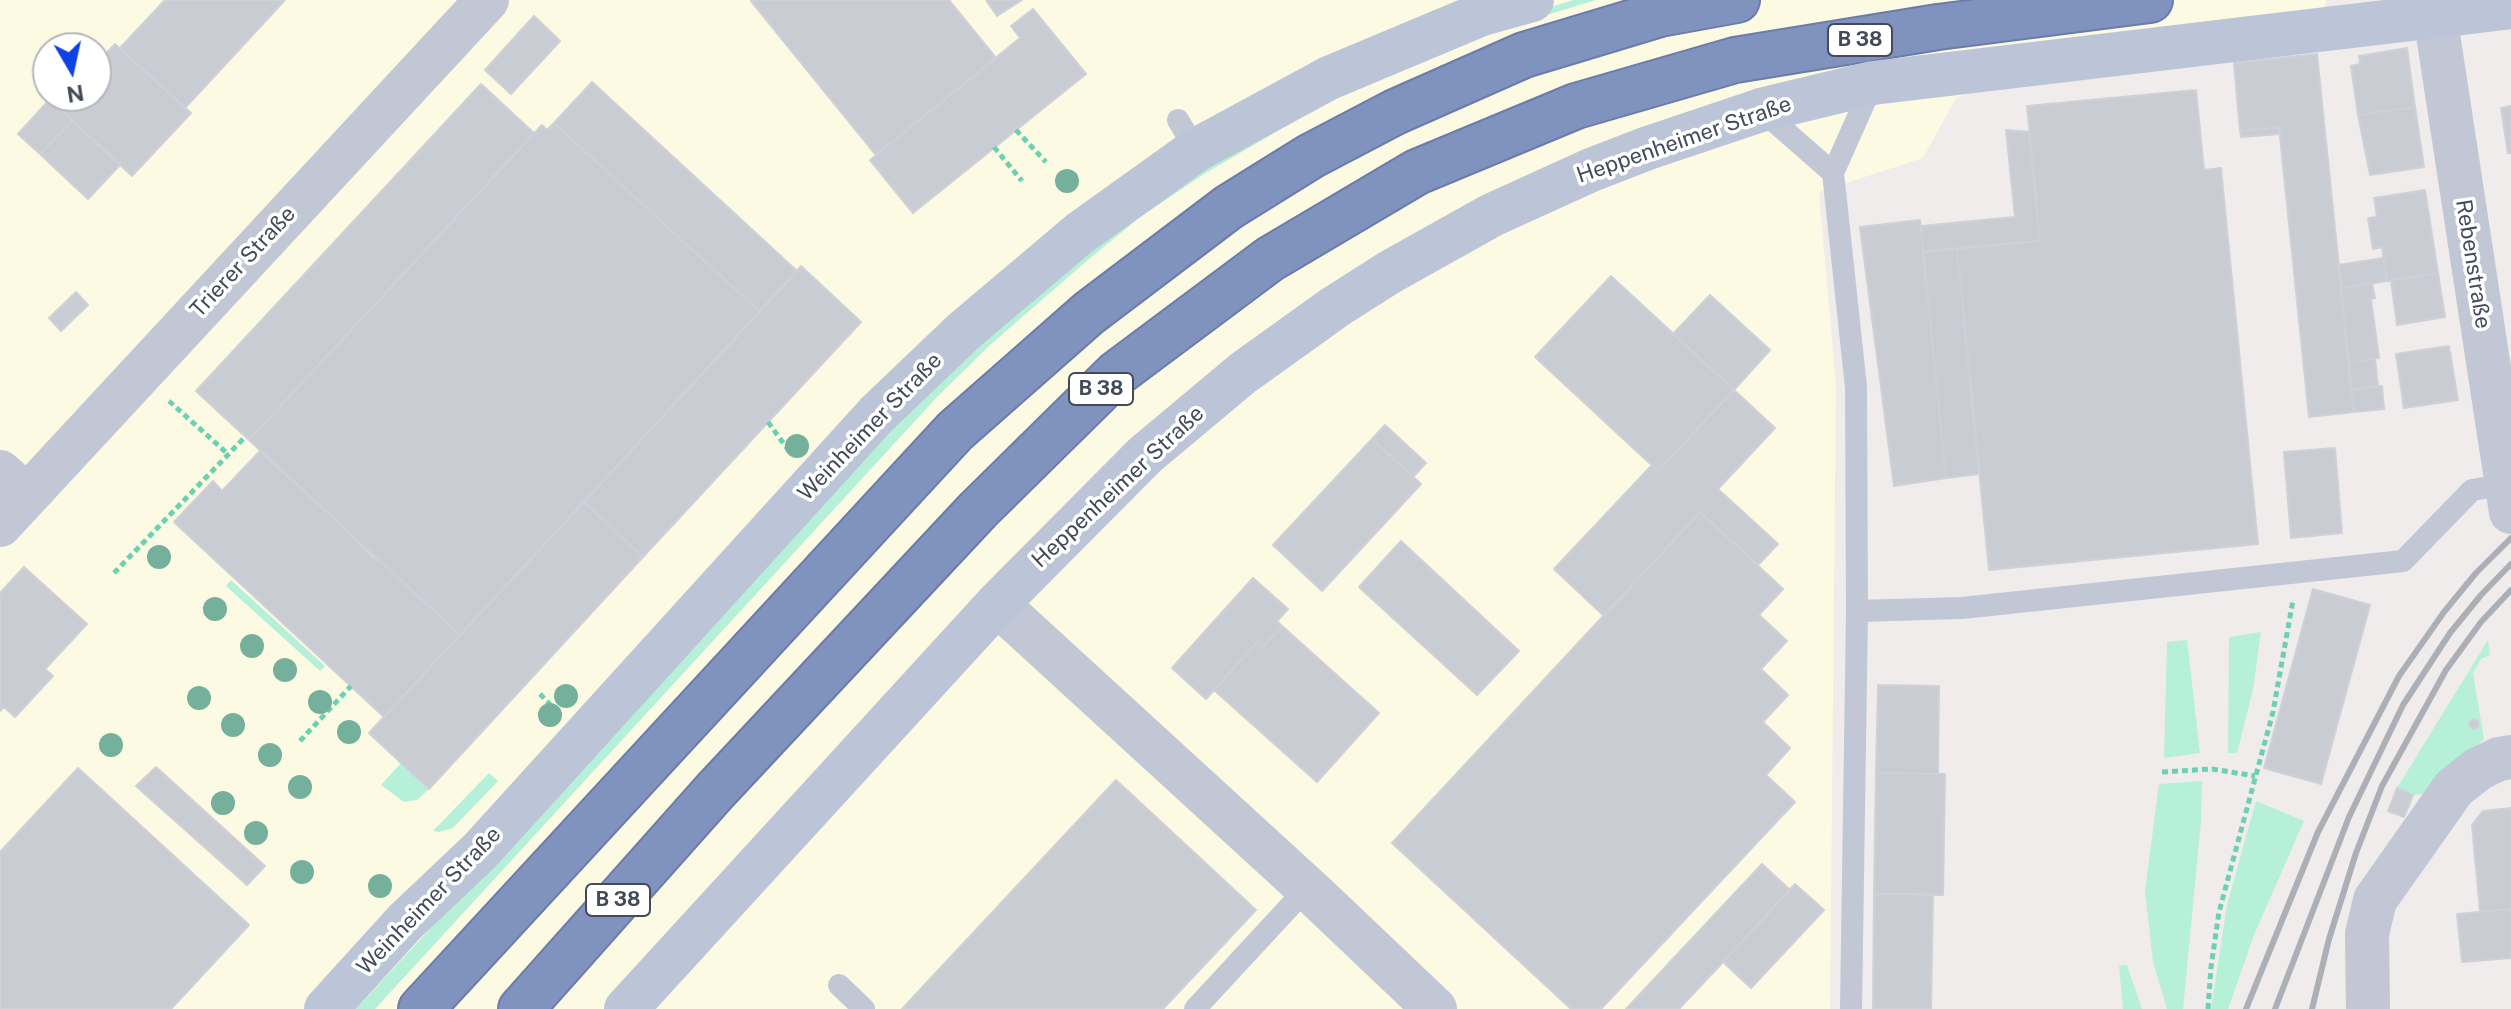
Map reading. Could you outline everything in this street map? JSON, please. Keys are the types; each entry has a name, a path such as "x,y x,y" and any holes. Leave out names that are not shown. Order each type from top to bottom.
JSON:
{"highway":[{"name":"B 38","path":"421,1009 955,431 1089,313 1229,207 1311,156 1395,112 1524,55 1660,14 1737,0"},
{"name":"B 38","path":"521,1009 715,791 978,510 1116,374 1270,259 1417,172 1576,106 1735,60 1938,27 2150,0"}],"street":[{"name":"Trierer Straße","path":"9,497 487,0"},
{"name":"Weinheimer Straße","path":"326,1009 405,922 480,851 877,414 964,331 1080,233 1187,135 1482,14 1532,0"},
{"name":"Heppenheimer Straße","path":"626,1009 997,604 1145,455 1243,373 1390,272 1492,215 1648,148 1761,110 1873,83 2503,8"},
{"name":"Rebenstraße","path":"2435,15 2509,498"},
{"path":"997,604 1435,1009"},
{"path":"2368,1009 2367,934 2375,900 2454,788 2478,769 2511,757"}],"lane":[{"path":"1851,1009 1857,611 1856,387 1833,173 1873,83"},
{"path":"1761,110 1833,173"},
{"path":"1857,611 1962,608 2403,561 2472,490 2509,498"},
{"path":"1195,1009 1307,888"},
{"path":"839,985 864,1009"}],"path":[{"path":"1016,130 1046,162"},
{"path":"994,147 1022,181"},
{"path":"171,403 228,454"},
{"path":"768,422 776,436"},
{"path":"114,573 245,437"},
{"path":"2208,1009 2219,912 2281,673 2297,570"},
{"path":"300,741 351,686"},
{"path":"2162,772 2219,769 2255,776"}],"shaded area":[{"path":"0,0 2326,0 2317,52 1985,85 1956,98 1923,158 1819,192 1836,386 1830,1009 0,1009"}],"green space":[{"path":"1573,0 1596,0 1501,29 1324,104 1204,174 1139,218 1089,259 990,345 937,397 375,1009 356,1009 902,418 1067,263 1286,115 1499,23"},
{"path":"231,580 325,666 320,671 226,586"},
{"path":"2261,632 2253,689 2237,753 2228,753 2229,637"},
{"path":"2187,640 2200,753 2164,758 2167,642"},
{"path":"2488,640 2490,655 2481,659 2473,673 2484,739 2430,793 2413,795 2397,788"},
{"path":"401,763 429,789 417,800 404,802 381,785"},
{"path":"489,773 498,781 453,828 433,831"},
{"path":"2202,781 2183,1009 2167,1009 2153,962 2145,891 2159,784"},
{"path":"2256,801 2304,821 2254,935 2228,1009 2211,1009 2227,905"},
{"path":"2127,965 2142,1009 2123,1009 2119,966"}],"building":[{"path":"165,0 285,0 185,108 120,48"},
{"path":"753,0 949,0 996,58 876,155"},
{"path":"986,0 1022,0 997,16"},
{"path":"1033,9 1086,74 913,213 870,160 1020,38 1011,26"},
{"path":"534,16 560,41 511,94 485,70"},
{"path":"115,44 191,113 132,176 63,112 112,112 112,47"},
{"path":"2407,48 2415,107 2358,115 2351,66 2360,64 2359,56"},
{"path":"2317,54 2354,412 2309,417 2279,127 2240,131 2234,63"},
{"path":"592,82 797,271 760,312 554,123"},
{"path":"481,84 534,133 249,440 196,391"},
{"path":"2196,90 2204,170 2221,168 2258,544 1989,570 1957,248 2040,241 2027,106"},
{"path":"2511,106 2511,153 2508,153 2501,108"},
{"path":"2415,107 2424,167 2370,175 2358,115"},
{"path":"38,112 63,112 72,121 40,154 18,134"},
{"path":"72,121 120,165 88,199 40,154"},
{"path":"554,123 760,312 460,635 249,440 542,125 547,130"},
{"path":"2279,127 2280,134 2241,137 2240,131"},
{"path":"2006,130 2029,132 2040,241 1923,252 1921,226 2015,217"},
{"path":"2425,190 2438,273 2387,281 2382,247 2373,249 2368,218 2377,217 2374,198"},
{"path":"1920,220 1946,478 1894,486 1860,227"},
{"path":"1957,248 1979,474 1946,478 1923,252"},
{"path":"2384,258 2387,281 2341,288 2338,265"},
{"path":"801,266 861,322 643,557 584,502"},
{"path":"2438,273 2445,317 2397,325 2391,280"},
{"path":"1611,276 1734,390 1658,471 1535,357"},
{"path":"2372,283 2375,298 2371,299 2379,358 2348,363 2341,288"},
{"path":"76,292 88,305 61,331 49,318"},
{"path":"1710,295 1770,350 1734,390 1673,334"},
{"path":"2449,346 2458,400 2404,408 2396,354"},
{"path":"2375,359 2378,386 2351,390 2348,363"},
{"path":"2382,386 2384,409 2354,412 2351,390"},
{"path":"1734,390 1775,428 1718,489 1778,544 1758,565 1700,512 1604,616 1554,569 1652,465 1658,471"},
{"path":"1385,425 1426,463 1413,477 1372,439"},
{"path":"1372,439 1421,484 1322,591 1273,545"},
{"path":"2335,448 2342,533 2291,538 2284,452"},
{"path":"260,451 460,635 384,717 174,522 213,481 222,491"},
{"path":"584,502 643,557 429,789 369,733"},
{"path":"1700,512 1783,589 1759,615 1787,641 1761,669 1788,695 1763,722 1790,748 1766,775 1795,802 1601,1009 1571,1009 1392,843"},
{"path":"1401,541 1519,651 1477,695 1359,587"},
{"path":"24,567 87,624 45,669 53,676 15,717 4,707 0,711 0,593"},
{"path":"1253,578 1288,609 1277,621 1282,626 1263,647 1258,641 1206,699 1172,668"},
{"path":"2313,589 2370,605 2321,784 2264,768"},
{"path":"1282,626 1379,713 1317,782 1214,690 1258,641 1263,647"},
{"path":"1878,685 1939,686 1938,774 1876,773"},
{"path":"2474,719 2479,724 2474,729 2469,724"},
{"path":"156,767 265,866 247,885 136,786"},
{"path":"78,768 249,925 171,1009 0,1009 0,852"},
{"path":"1876,773 1945,774 1943,895 1874,894"},
{"path":"1116,780 1256,910 1163,1009 902,1009"},
{"path":"2397,788 2413,795 2404,817 2388,811"},
{"path":"2511,808 2511,909 2480,912 2472,825 2483,811"},
{"path":"1762,864 1790,890 1679,1009 1626,1009"},
{"path":"1795,884 1824,910 1751,988 1723,962"},
{"path":"1874,894 1933,894 1931,1009 1873,1009"},
{"path":"2511,909 2511,958 2462,962 2457,914"}],"railway":[{"path":"2246,1009 2318,832 2399,676 2444,612 2476,573 2511,538"},
{"path":"2275,1009 2349,817 2403,705 2450,633 2511,564"},
{"path":"2312,1009 2329,939 2356,853 2382,786 2446,670 2481,622 2511,590"}]}
